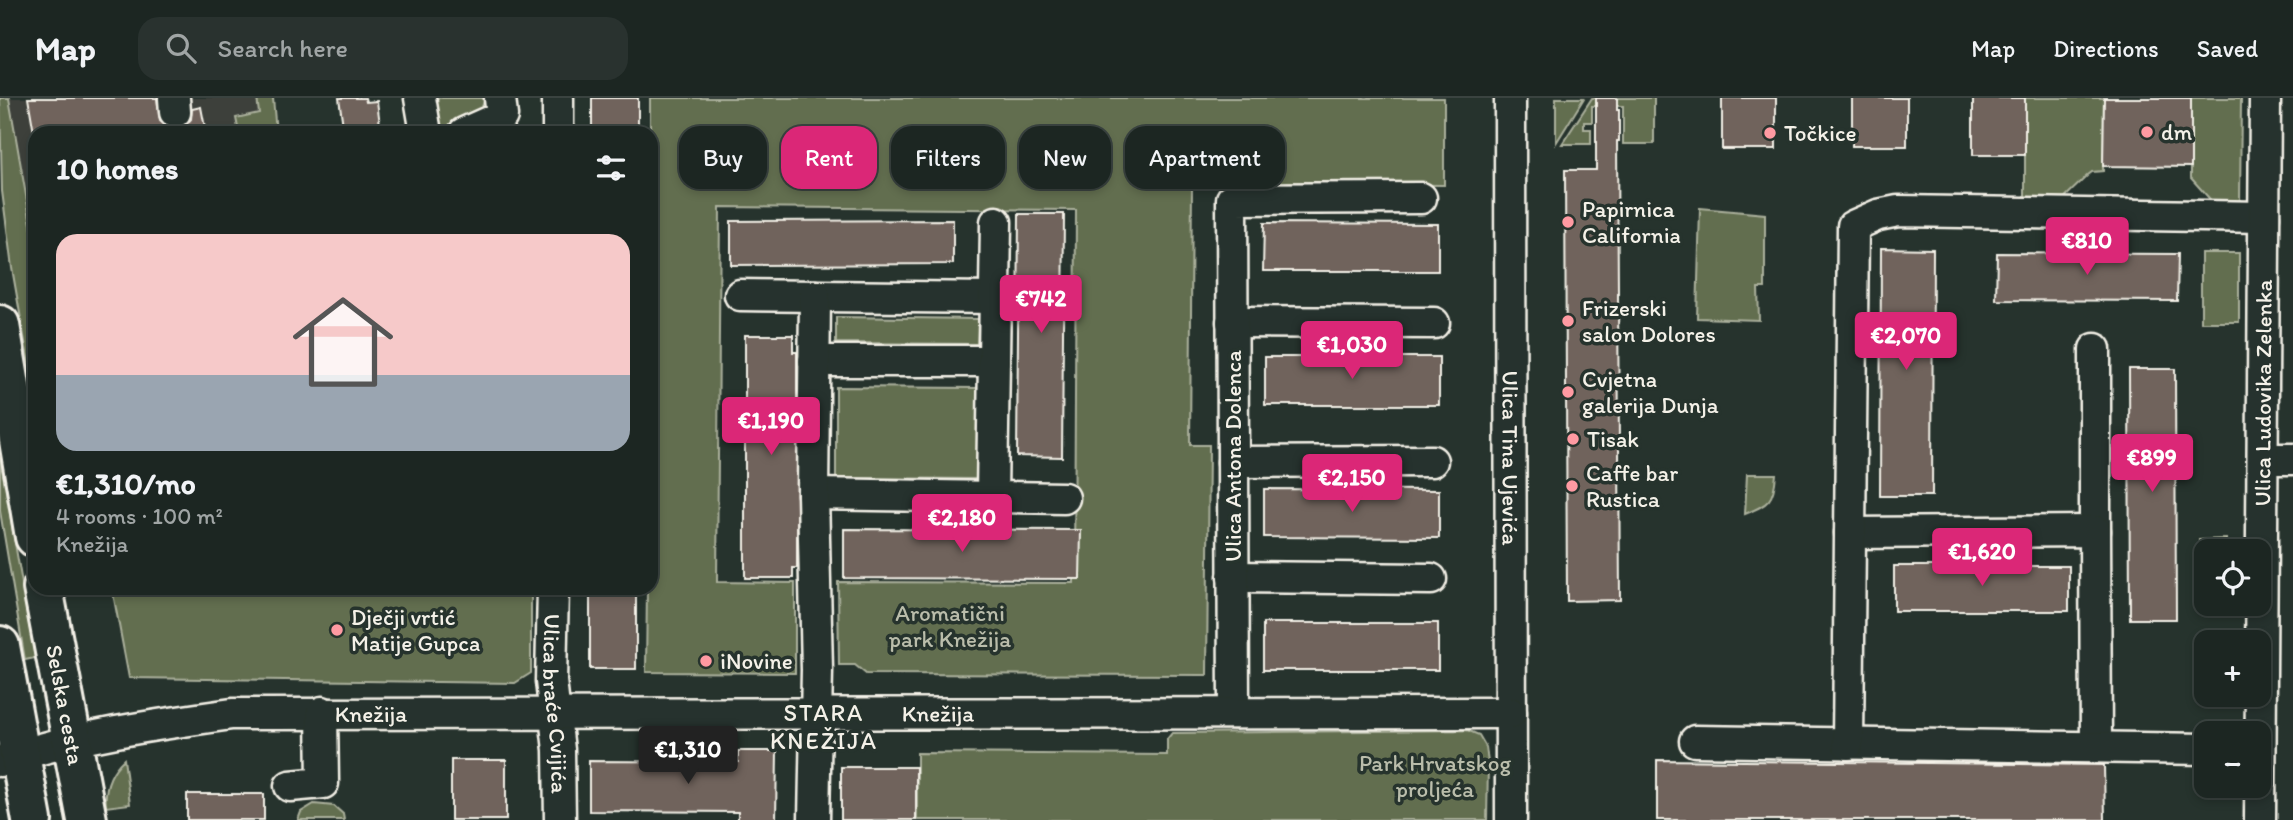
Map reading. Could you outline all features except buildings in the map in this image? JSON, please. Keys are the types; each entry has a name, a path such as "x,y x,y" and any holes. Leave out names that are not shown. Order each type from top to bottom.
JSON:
{"main road":[{"path":"0,325 28,495"},
{"name":"Selska cesta","path":"44,595 88,820"},
{"path":"0,646 10,757 32,820"}],"street":[{"path":"420,98 425,126"},
{"path":"480,126 502,116 500,98"},
{"path":"558,98 558,126"},
{"name":"Ulica Tina Ujevića","path":"1510,98 1511,820"},
{"name":"Ulica Ludovika Zelenka","path":"2260,721 2265,98"},
{"name":"Ulica Antona Dolenca","path":"1234,713 1232,199 1421,198"},
{"path":"1848,744 1853,226 1878,215 1898,211 2264,217"},
{"path":"992,496 996,222"},
{"path":"740,295 995,298"},
{"path":"814,820 814,713 817,670 813,494 815,296"},
{"path":"1232,322 1434,323"},
{"path":"2095,349 2096,747"},
{"path":"814,361 994,361"},
{"path":"2263,459 2293,459"},
{"path":"1233,463 1432,461"},
{"path":"813,494 1064,498"},
{"path":"1850,533 2095,531"},
{"path":"1233,577 1431,579"},
{"name":"Ulica braće Cvijića","path":"553,595 551,681 559,750 560,820"},
{"path":"290,786 323,783 322,712"},
{"name":"Knežija","path":"10,757 73,739 232,714 1511,713"},
{"path":"1695,741 2194,750"},
{"name":"Ulica Ludovika Zelenka","path":"2260,798 2260,820"}],"shaded area":[{"path":"0,98 273,98 275,126 28,126 28,252 2,191"}],"green space":[{"path":"0,98 9,98 28,207 28,359 12,268 2,191"},
{"path":"257,98 273,98 275,126 238,126 236,118 259,113"},
{"path":"428,98 485,98 480,113 457,126 442,126 436,123"},
{"name":"Aromatični park Knežija","path":"650,98 1444,98 1444,185 1285,184 1285,126 1125,126 1125,189 1192,189 1190,445 1209,445 1207,675 866,674 855,665 839,665 838,582 1074,583 1076,210 720,207 717,582 795,583 795,673 646,672 647,595 658,595 658,126 650,126"},
{"path":"1556,98 1584,98 1556,143"},
{"path":"1592,98 1654,98 1654,144 1623,144 1623,106 1592,106 1592,122 1584,122 1584,129 1591,129 1591,144 1562,144"},
{"path":"2025,98 2104,98 2103,171 2092,172 2058,204 2025,204"},
{"path":"2191,98 2241,98 2240,205 2216,206 2191,178"},
{"path":"1700,208 1765,214 1765,288 1758,288 1759,320 1697,318"},
{"path":"2201,253 2239,253 2239,322 2201,322"},
{"path":"836,317 978,319 977,344 836,343"},
{"path":"836,387 979,388 978,479 836,478"},
{"path":"0,457 35,658 25,660 0,511"},
{"path":"1747,474 1776,474 1774,490 1769,500 1745,514"},
{"name":"Dječji vrtić Matije Gupca","path":"113,595 531,595 531,673 515,683 129,678"},
{"name":"Park Hrvatskog proljeća","path":"1467,730 1479,735 1486,747 1487,820 917,820 917,753 1167,755 1167,739 1172,733"},
{"path":"124,759 130,804 106,807 109,780"},
{"path":"314,804 334,806 343,814 344,820 298,820 301,812"}],"place":[{"name":"dm","path":"2147,132"},
{"name":"Točkice","path":"1770,133"},
{"name":"Papirnica California","path":"1568,222"},
{"name":"Frizerski salon Dolores","path":"1568,321"},
{"name":"Cvjetna galerija Dunja","path":"1568,392"},
{"name":"Tisak","path":"1573,439"},
{"name":"Caffe bar Rustica","path":"1572,486"},
{"name":"Dječji vrtić Matije Gupca","path":"337,630"},
{"name":"iNovine","path":"706,661"}],"district":[{"name":"STARA KNEŽIJA","path":"824,726"}]}
